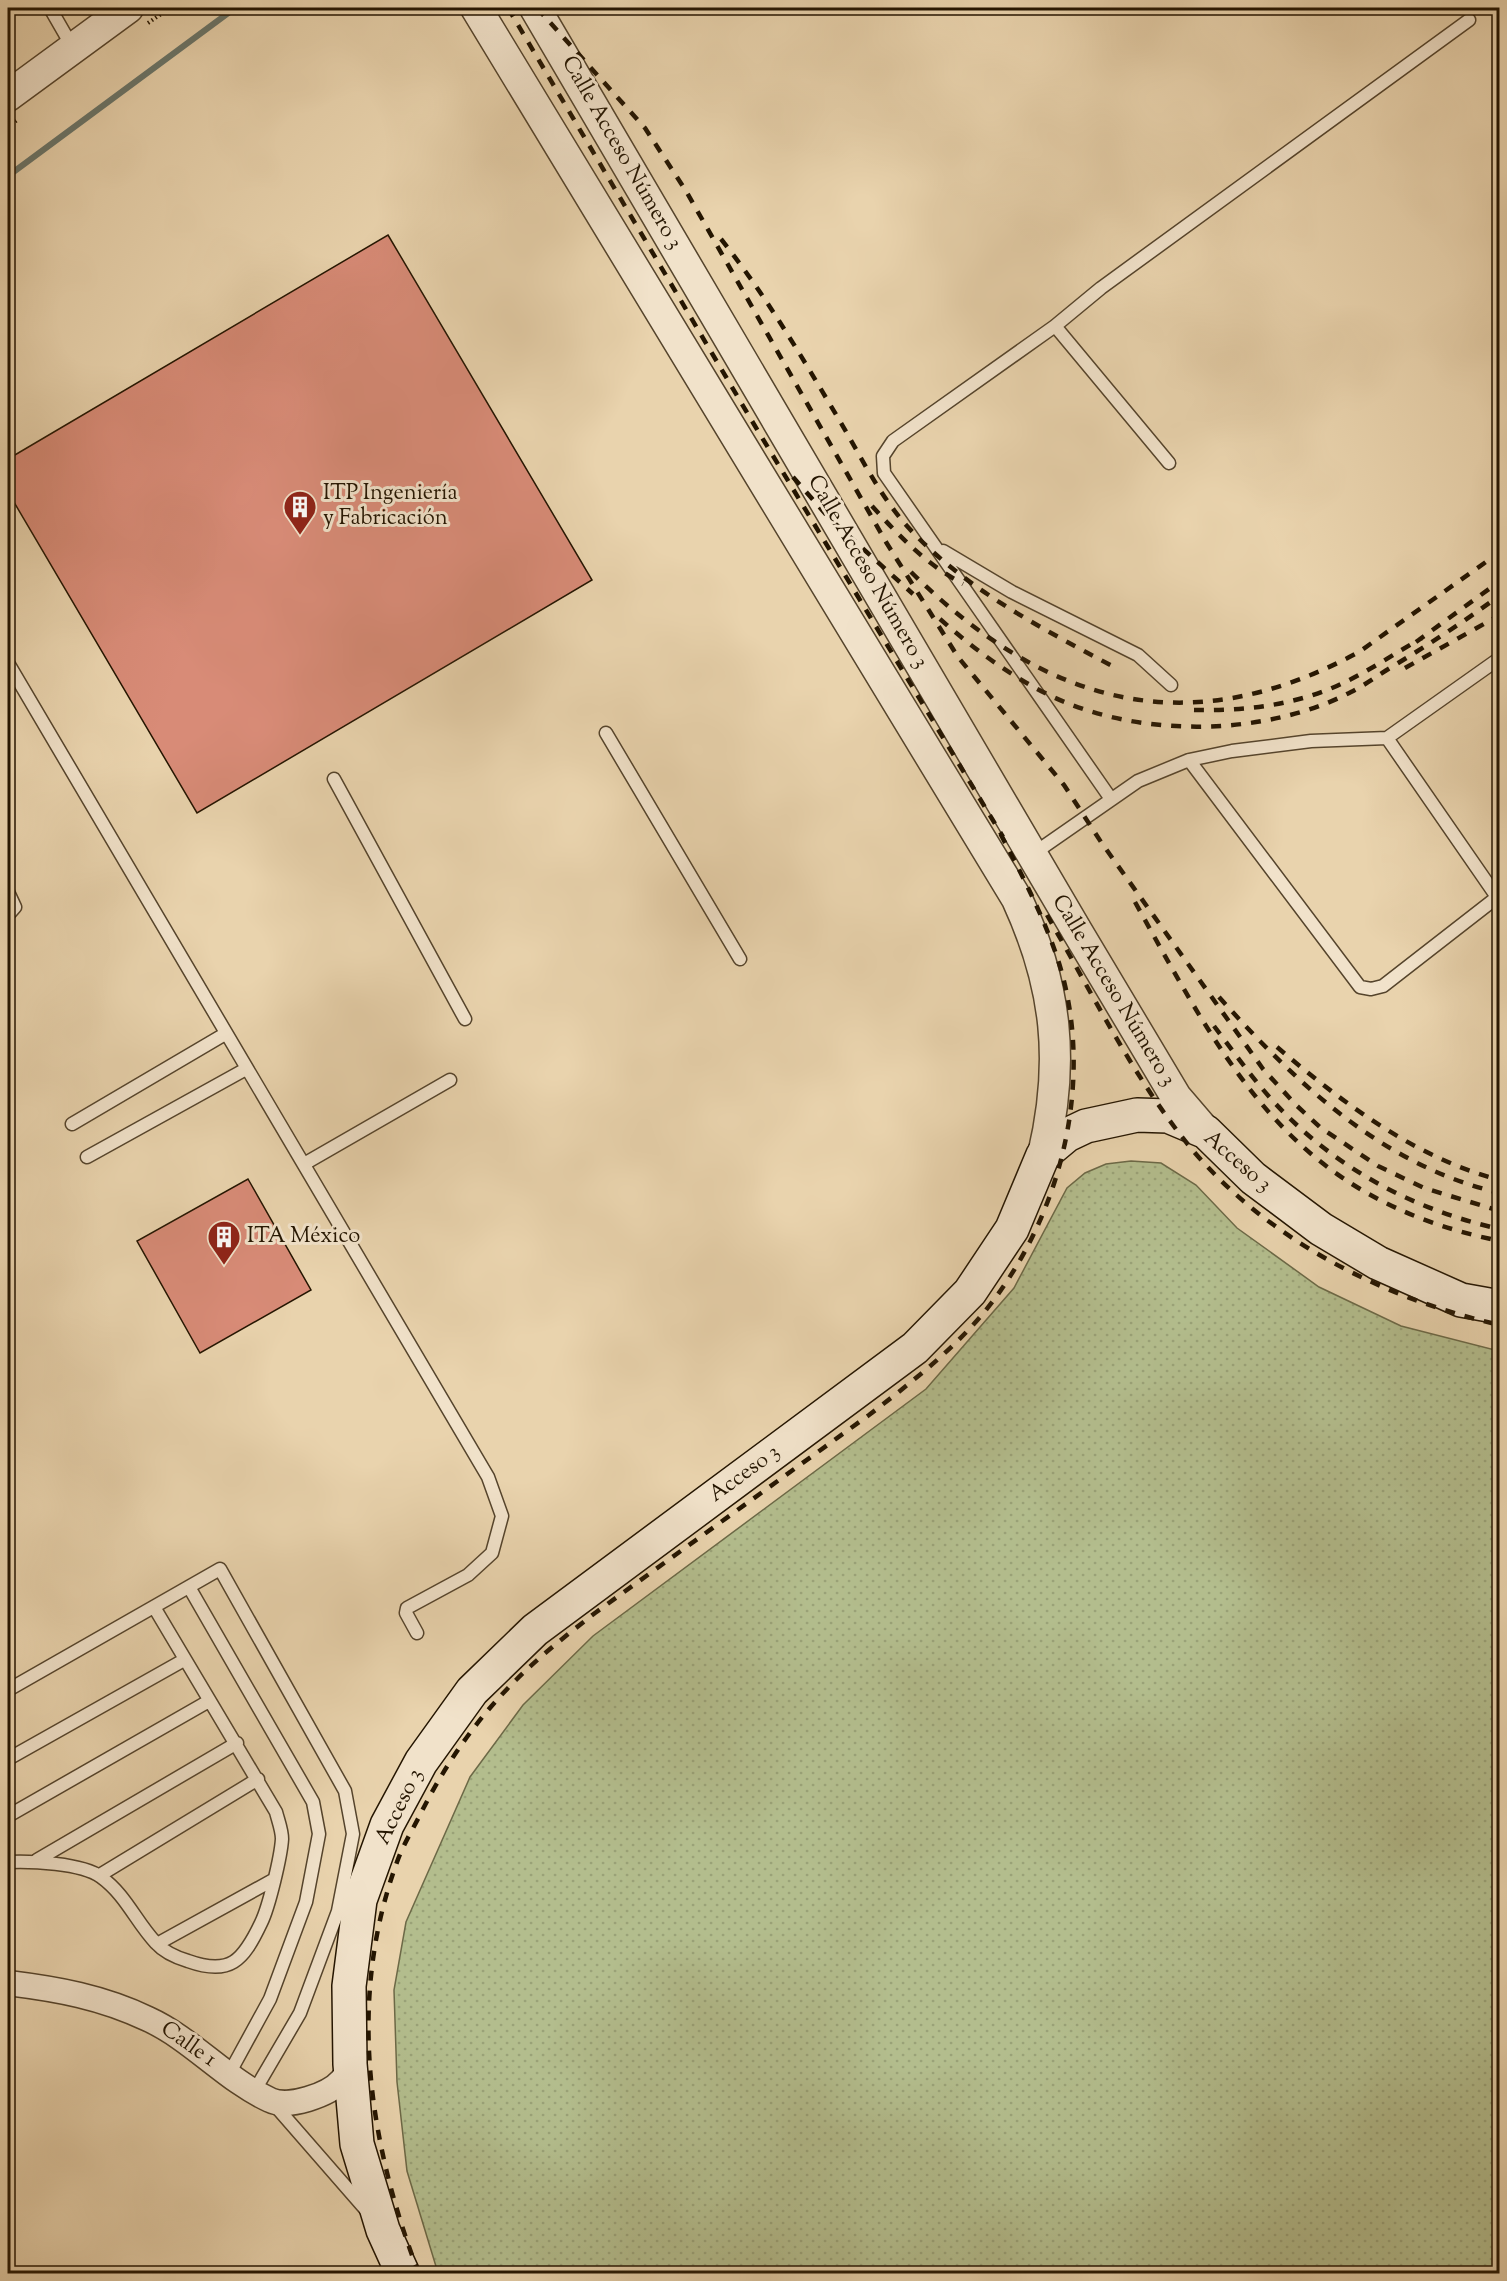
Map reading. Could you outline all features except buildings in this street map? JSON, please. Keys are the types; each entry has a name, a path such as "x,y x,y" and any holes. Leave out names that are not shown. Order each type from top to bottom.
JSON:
{"main road":[{"name":"Acceso 3","path":"402,2274 383,2230 357,2144 350,2064 349,1986 360,1900 387,1826 421,1762 472,1691 535,1630 915,1348 970,1292 1006,1238 1043,1155 1067,1135 1086,1126 1137,1115 1168,1116 1206,1132 1253,1178 1340,1241 1378,1263 1461,1300 1500,1307"}],"street":[{"path":"8,96 128,8"},
{"name":"Calle Acceso Número 3","path":"476,8 1017,899 1034,936 1052,1007 1056,1064 1053,1111 1043,1155"},
{"name":"Calle Acceso Número 3","path":"535,8 1176,1097 1206,1132"},
{"name":"Calle 1","path":"8,1983 70,1990 116,2004 152,2020 263,2096"},
{"path":"263,2096 299,2102 320,2095 342,2081 350,2064"}],"lane":[{"path":"50,8 73,48"},
{"path":"1111,799 884,473 883,456 893,441 1055,326 1101,288 1468,20"},
{"path":"1055,326 1169,463"},
{"path":"938,549 1012,592 1138,655 1171,686"},
{"path":"1032,855 1138,781 1189,760 1232,750 1311,741 1387,738 1500,658"},
{"path":"8,663 488,1477 502,1516 492,1553 468,1575 407,1608 406,1613 417,1633"},
{"path":"606,734 740,959"},
{"path":"1189,760 1360,987 1371,989 1383,986 1498,896 1387,738"},
{"path":"334,779 465,1019"},
{"path":"8,892 15,907 8,915"},
{"path":"72,1124 225,1034"},
{"path":"87,1157 246,1069"},
{"path":"304,1164 450,1080"},
{"path":"8,1690 220,1569 345,1791 353,1834 338,1911 300,2013 263,2096 383,2230"},
{"path":"189,1587 313,1802 319,1834 306,1902 270,1999 230,2074"},
{"path":"8,1862 37,1860 100,1875 127,1901 157,1944 179,1958 207,1968 230,1965 247,1949 262,1921 282,1838 276,1812 237,1743 153,1607"},
{"path":"8,1759 184,1660"},
{"path":"8,1816 209,1701"},
{"path":"37,1860 237,1743"},
{"path":"100,1875 258,1779"},
{"path":"157,1944 273,1880"}],"green space":[{"path":"1131,1161 1161,1163 1196,1185 1237,1228 1319,1287 1401,1326 1499,1351 1499,2273 438,2273 407,2171 397,2082 394,1990 406,1922 470,1777 523,1705 593,1636 926,1389 1014,1288 1067,1188 1085,1173 1106,1164"}],"waterway":[{"path":"8,176 235,8"}],"railway":[{"path":"508,8 752,421 1003,837"},
{"path":"537,8 645,128 686,191 886,542 958,657 1064,785 1101,842 1263,1069 1321,1128 1378,1166 1424,1188 1500,1211"},
{"path":"721,239 769,306 813,375 880,489 907,526 953,569 978,588 1031,622 1114,667"},
{"path":"793,477 829,518 913,594"},
{"path":"872,506 914,549 937,568 963,584"},
{"path":"911,572 962,617 1014,654 1067,680 1121,697 1177,703 1235,697 1296,681 1359,652 1500,552"},
{"path":"1416,642 1500,581"},
{"path":"940,619 993,661 1021,680 1051,696 1085,710 1122,719 1161,725 1201,727 1280,718 1317,707 1351,692 1446,633 1500,595"},
{"path":"1405,668 1500,615"},
{"path":"1194,710 1229,710 1264,706 1316,694 1355,677 1422,638"},
{"path":"419,2274 401,2224 376,2121 370,2070 369,2017 372,1965 381,1914 399,1856 440,1777 488,1710 554,1645 869,1415 941,1356 974,1323 1003,1287 1044,1211 1058,1169 1068,1126 1073,1083 1073,1039 1067,996 1056,954 1037,907 999,831"},
{"path":"1135,902 1203,1020 1237,1072 1275,1119 1318,1160 1369,1194 1429,1221 1500,1241"},
{"path":"1047,915 1114,1034 1150,1092 1190,1147 1221,1180 1291,1237 1330,1261 1371,1282 1413,1299 1500,1325"},
{"path":"1219,997 1279,1061 1311,1090 1380,1142 1418,1163 1458,1180 1500,1193"},
{"path":"1214,1026 1250,1074 1296,1125 1348,1165 1406,1198 1468,1221 1500,1229"},
{"path":"1277,1047 1354,1108 1409,1143 1439,1158 1500,1180"}],"place":[{"name":"ITP Ingeniería y Fabricación","path":"300,536"},
{"name":"ITA México","path":"224,1266"}]}
